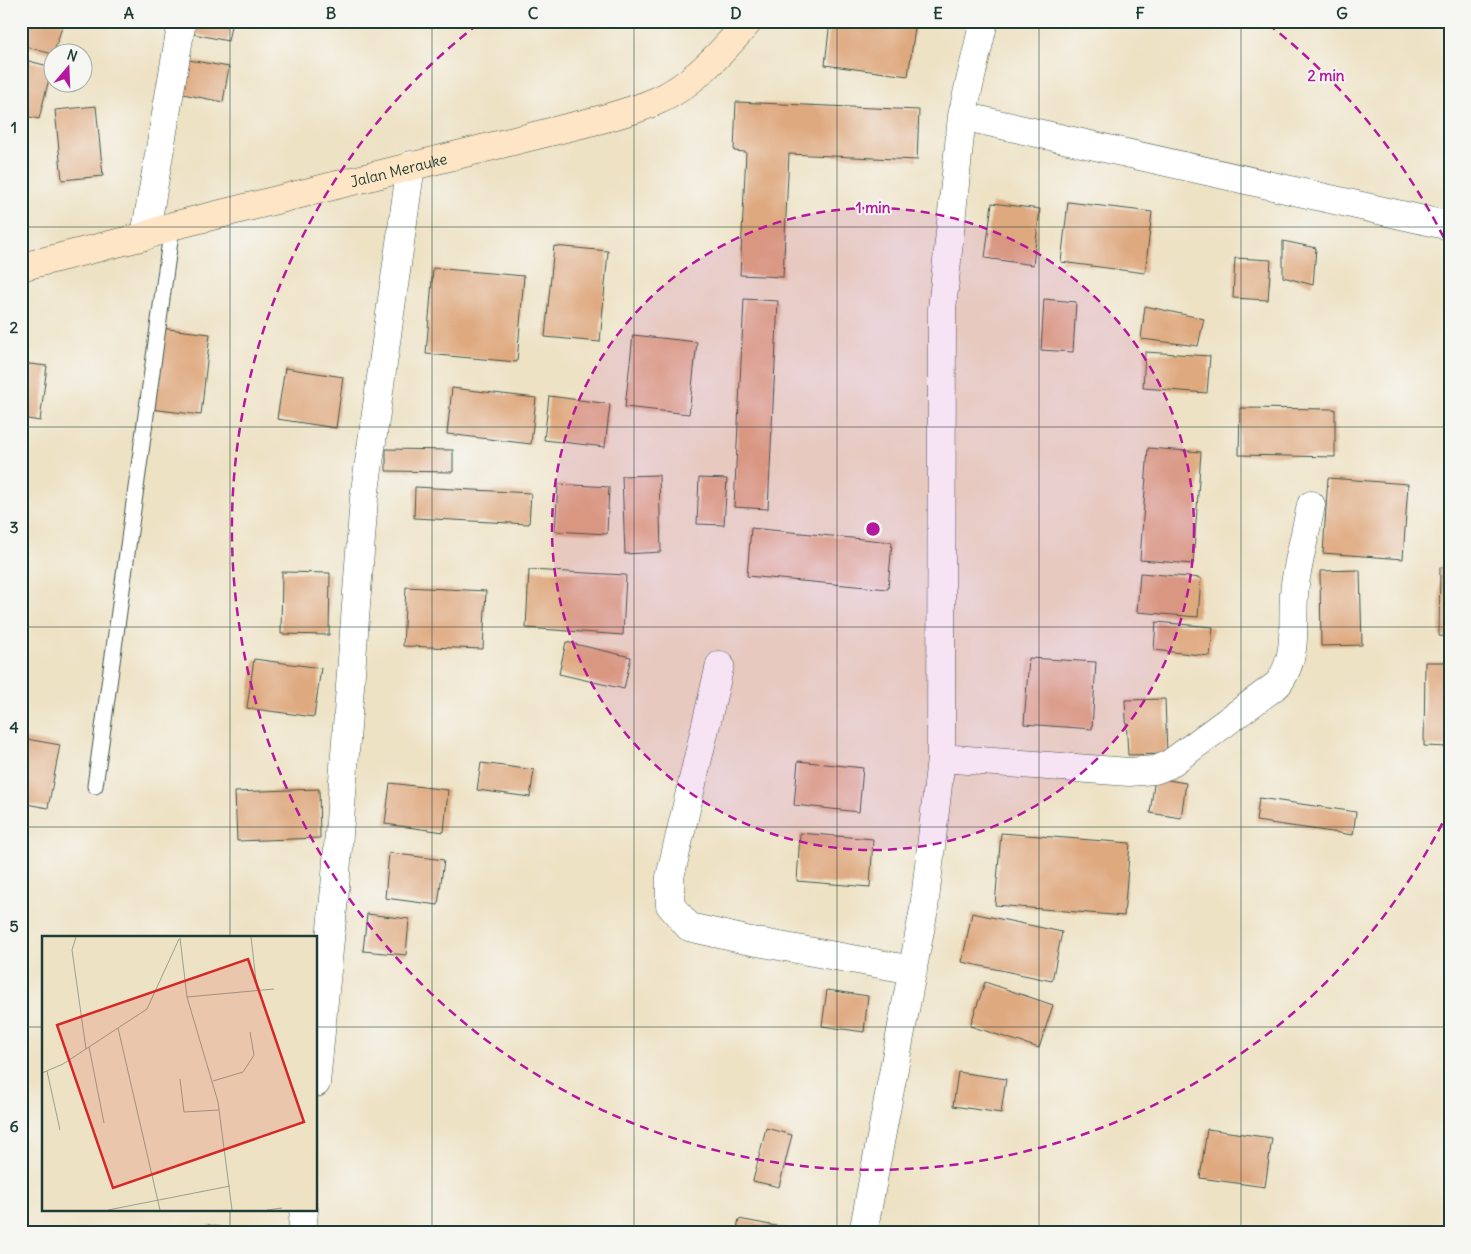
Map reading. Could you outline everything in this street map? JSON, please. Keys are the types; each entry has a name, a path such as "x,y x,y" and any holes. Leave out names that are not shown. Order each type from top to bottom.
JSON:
{"street":[{"path":"145,236 182,21"},
{"name":"Jalan Merauke","path":"21,267 411,165 606,118 656,102 691,79 726,48 749,21"},
{"path":"863,1233 924,909 941,758 942,309 962,116 984,21"},
{"path":"962,116 1450,226"},
{"path":"318,1062 335,888 364,498 411,165"},
{"path":"941,758 1129,772 1155,770 1168,765 1278,684 1286,674 1294,644 1295,584 1311,505"},
{"path":"720,665 670,877 670,906 689,926 746,940 913,970"},
{"path":"302,1233 304,1212"}],"lane":[{"path":"95,786 172,226"}],"building":[{"path":"27,21 64,21 57,42 42,42 42,51 21,45"},
{"path":"192,21 232,21 228,41 189,33"},
{"path":"830,21 916,21 908,76 825,65"},
{"path":"21,59 42,64 42,92 46,92 39,119 21,115"},
{"path":"189,60 229,67 223,102 183,94"},
{"path":"736,102 919,110 917,160 789,154 783,277 740,275 746,152 734,151"},
{"path":"96,106 103,176 62,180 55,110"},
{"path":"1068,202 1152,212 1145,273 1061,262"},
{"path":"992,203 1040,209 1033,265 985,258"},
{"path":"1283,241 1316,248 1313,285 1283,277"},
{"path":"554,246 608,251 600,342 545,337"},
{"path":"1235,258 1271,260 1268,300 1233,298"},
{"path":"433,268 524,276 517,362 426,354"},
{"path":"744,299 778,301 768,509 734,507"},
{"path":"1044,299 1076,302 1073,352 1041,350"},
{"path":"1145,306 1204,319 1198,346 1141,339"},
{"path":"160,328 210,334 201,415 150,409"},
{"path":"633,335 697,342 689,414 625,407"},
{"path":"1145,352 1210,356 1207,393 1143,388"},
{"path":"21,363 47,366 40,421 21,418"},
{"path":"285,368 343,377 336,428 277,419"},
{"path":"452,388 536,398 531,444 447,434"},
{"path":"549,396 610,404 605,447 544,440"},
{"path":"1240,408 1335,409 1335,457 1239,455"},
{"path":"1148,448 1201,452 1193,564 1140,560"},
{"path":"386,449 453,450 453,472 386,471"},
{"path":"659,475 661,552 625,554 622,476"},
{"path":"699,478 727,479 724,525 697,524"},
{"path":"1328,478 1408,484 1403,559 1323,553"},
{"path":"558,484 609,487 607,534 555,531"},
{"path":"415,487 531,493 529,524 414,518"},
{"path":"751,528 892,542 888,589 747,576"},
{"path":"1440,567 1450,568 1450,637 1439,636"},
{"path":"529,570 626,575 623,635 526,628"},
{"path":"1360,570 1362,645 1321,646 1320,571"},
{"path":"282,572 330,573 329,635 281,634"},
{"path":"1140,573 1201,578 1198,617 1137,612"},
{"path":"406,587 486,591 483,649 403,646"},
{"path":"1156,622 1213,627 1210,656 1154,650"},
{"path":"566,642 631,657 624,689 559,674"},
{"path":"1029,658 1096,662 1092,729 1024,724"},
{"path":"254,659 321,668 314,717 247,708"},
{"path":"1425,662 1450,662 1450,747 1424,746"},
{"path":"1165,699 1167,754 1128,755 1125,700"},
{"path":"21,738 60,745 48,808 21,803"},
{"path":"798,761 863,768 859,812 794,805"},
{"path":"481,763 534,770 530,797 477,790"},
{"path":"1155,778 1186,783 1181,818 1150,813"},
{"path":"390,783 448,790 444,832 385,824"},
{"path":"319,789 320,838 237,841 235,792"},
{"path":"1259,798 1356,812 1353,835 1256,821"},
{"path":"800,833 873,839 870,887 797,881"},
{"path":"1001,833 1130,843 1124,916 995,905"},
{"path":"389,853 444,860 438,905 385,898"},
{"path":"972,913 1062,932 1052,981 962,962"},
{"path":"367,914 409,919 406,955 363,951"},
{"path":"985,982 1053,1005 1039,1048 970,1026"},
{"path":"827,990 868,996 864,1032 822,1026"},
{"path":"958,1072 1006,1079 1001,1113 953,1106"},
{"path":"766,1128 792,1135 779,1187 753,1181"},
{"path":"1207,1129 1272,1138 1265,1187 1200,1178"},
{"path":"739,1219 802,1231 802,1233 736,1233"},
{"path":"208,1225 246,1232 246,1233 206,1233"}]}
